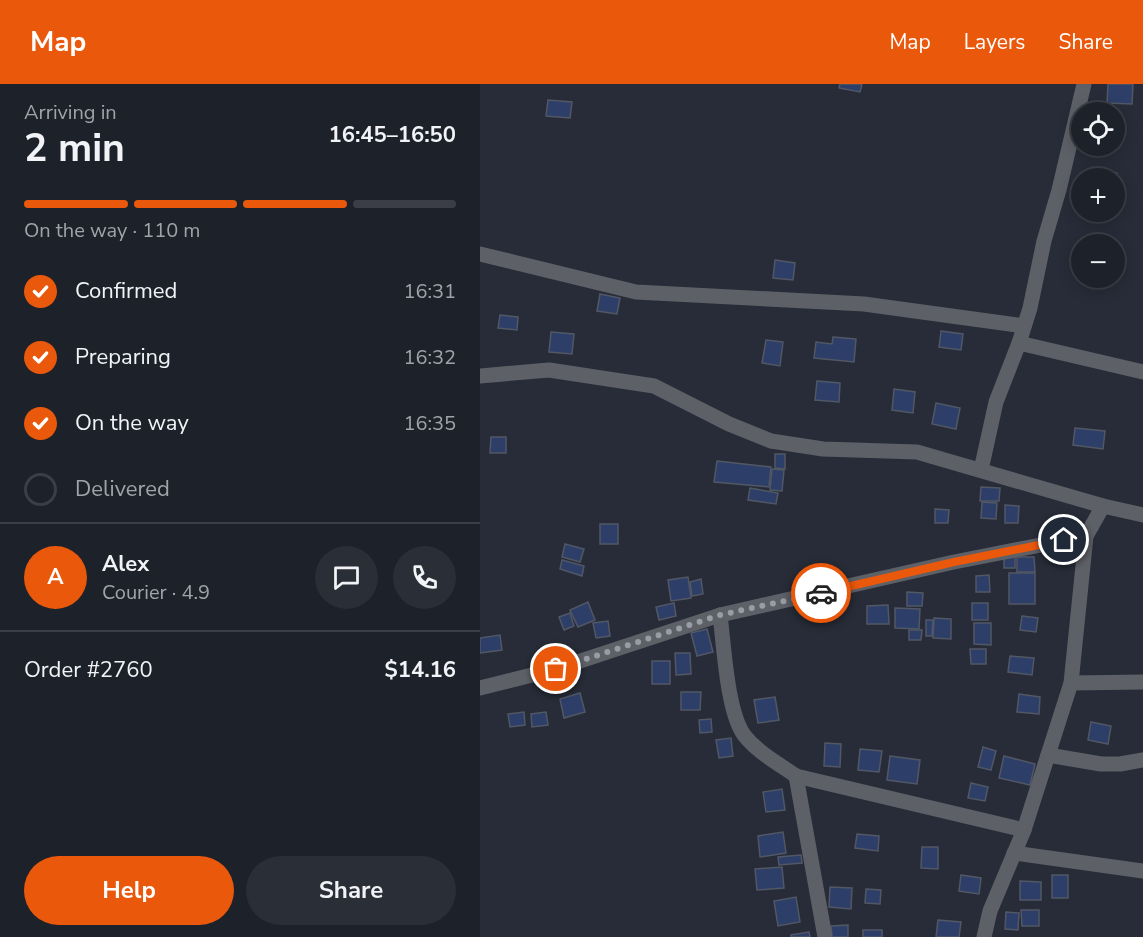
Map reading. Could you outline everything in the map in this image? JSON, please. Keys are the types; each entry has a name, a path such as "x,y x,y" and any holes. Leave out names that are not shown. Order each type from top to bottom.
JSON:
{"street":[{"path":"981,471 996,402 1030,308 1044,241 1059,190 1084,84"},
{"path":"480,254 636,292 864,304 1024,326"},
{"path":"1019,343 1143,372"},
{"path":"480,376 549,370 654,386 729,424 771,441 823,449 917,452 1103,506 1143,515"},
{"path":"984,937 990,911 1024,830 1071,683 1086,536 1103,506"},
{"path":"480,688 556,669 720,615 954,562 1086,536"},
{"path":"720,615 732,704 744,734 770,758 796,776 1024,830"},
{"path":"1071,683 1143,682"},
{"path":"1048,755 1101,764 1120,764 1143,760"},
{"path":"796,776 825,937"},
{"path":"1014,853 1143,871"}],"building":[{"path":"840,84 862,84 860,92 839,88"},
{"path":"1108,84 1133,84 1132,104 1107,102"},
{"path":"548,100 572,102 570,118 546,116"},
{"path":"775,260 795,263 793,280 773,278"},
{"path":"600,294 620,298 617,314 597,311"},
{"path":"500,315 518,317 517,330 498,328"},
{"path":"941,331 963,334 961,350 939,347"},
{"path":"551,332 574,334 572,354 549,352"},
{"path":"833,337 856,339 854,362 814,358 816,342 832,344"},
{"path":"766,340 783,342 780,366 762,363"},
{"path":"817,381 840,383 839,402 815,400"},
{"path":"894,389 915,392 913,413 892,410"},
{"path":"936,403 960,408 956,429 932,424"},
{"path":"1075,428 1105,431 1103,449 1073,445"},
{"path":"491,437 506,437 506,453 490,453"},
{"path":"775,454 785,454 785,469 775,468"},
{"path":"717,461 771,467 769,487 714,482"},
{"path":"772,469 784,470 782,491 770,490"},
{"path":"981,487 1000,488 999,501 980,501"},
{"path":"750,488 778,493 776,504 748,500"},
{"path":"982,502 997,503 996,519 981,518"},
{"path":"1005,505 1019,506 1018,523 1005,523"},
{"path":"935,509 949,510 948,523 935,523"},
{"path":"600,524 618,524 618,544 600,544"},
{"path":"565,544 584,549 580,562 562,557"},
{"path":"1004,557 1015,557 1015,568 1004,568"},
{"path":"1017,557 1034,557 1035,572 1017,572"},
{"path":"562,560 584,566 582,576 560,569"},
{"path":"1009,573 1035,573 1035,604 1009,604"},
{"path":"989,575 990,592 976,592 976,576"},
{"path":"688,577 691,598 671,601 668,580"},
{"path":"701,579 703,594 692,596 690,582"},
{"path":"907,592 923,593 922,606 907,606"},
{"path":"588,602 595,620 578,627 570,610"},
{"path":"674,603 676,616 659,620 656,607"},
{"path":"972,603 988,603 988,620 972,620"},
{"path":"888,605 889,624 867,624 867,606"},
{"path":"895,608 920,609 919,629 895,628"},
{"path":"570,613 574,626 564,630 559,617"},
{"path":"1022,616 1038,618 1036,632 1020,630"},
{"path":"934,618 951,619 951,639 933,638"},
{"path":"926,620 933,620 932,636 926,636"},
{"path":"608,621 610,636 596,638 593,623"},
{"path":"974,623 991,623 991,645 974,644"},
{"path":"707,629 713,652 697,656 691,633"},
{"path":"909,630 922,630 921,640 909,640"},
{"path":"500,635 502,650 480,653 480,638"},
{"path":"970,649 986,649 986,664 971,664"},
{"path":"675,653 690,653 691,674 676,675"},
{"path":"1010,656 1034,658 1032,675 1008,672"},
{"path":"652,661 670,661 670,684 652,684"},
{"path":"681,692 701,692 700,710 681,710"},
{"path":"580,693 585,712 564,718 560,699"},
{"path":"1019,694 1040,697 1039,714 1017,712"},
{"path":"775,697 779,720 758,723 754,700"},
{"path":"524,712 525,725 510,727 508,714"},
{"path":"546,712 548,725 532,727 531,714"},
{"path":"711,719 712,732 700,733 699,720"},
{"path":"1091,722 1111,726 1108,744 1088,740"},
{"path":"731,738 733,756 719,758 716,740"},
{"path":"825,743 841,744 840,767 824,766"},
{"path":"983,747 996,751 991,770 978,767"},
{"path":"860,749 882,751 879,772 858,770"},
{"path":"890,756 920,760 917,784 887,780"},
{"path":"1004,756 1035,764 1030,785 999,778"},
{"path":"971,783 988,787 985,801 968,798"},
{"path":"782,789 785,810 766,812 763,792"},
{"path":"783,832 786,853 760,857 758,836"},
{"path":"857,834 879,836 878,851 855,848"},
{"path":"922,847 938,847 938,869 921,868"},
{"path":"801,855 802,863 779,865 778,857"},
{"path":"782,867 784,888 757,890 755,869"},
{"path":"961,875 981,878 979,894 959,891"},
{"path":"1052,875 1068,875 1068,898 1052,898"},
{"path":"1020,881 1041,882 1041,900 1020,900"},
{"path":"830,887 852,888 851,909 829,907"},
{"path":"866,889 881,890 880,904 865,903"},
{"path":"796,897 800,922 778,926 774,901"},
{"path":"1021,910 1039,910 1039,926 1022,926"},
{"path":"1006,912 1019,913 1018,930 1005,929"},
{"path":"938,920 961,922 959,937 936,937"},
{"path":"848,925 848,937 832,937 831,926"},
{"path":"863,930 882,930 882,937 863,937"},
{"path":"809,932 810,937 791,937 791,935"}],"way so far":[{"path":"556,669 720,615 821,593"}],"route":[{"path":"821,593 954,562 1064,540"}]}
